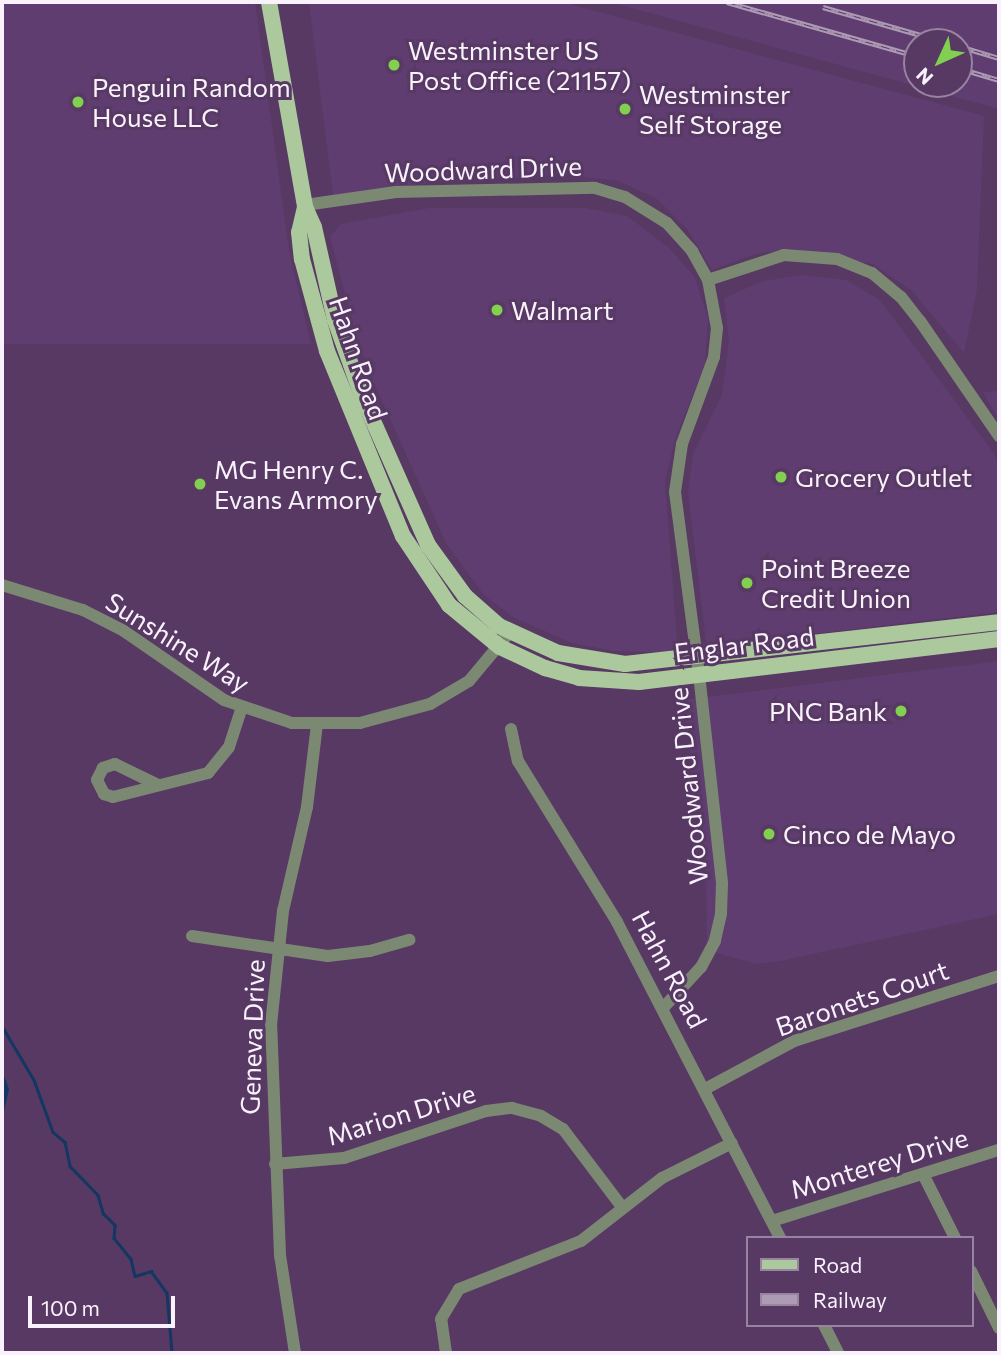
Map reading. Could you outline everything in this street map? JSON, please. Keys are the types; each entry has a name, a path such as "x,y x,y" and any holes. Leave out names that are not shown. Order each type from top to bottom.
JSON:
{"main road":[{"name":"Hahn Road","path":"270,2 305,206 314,227 335,320 362,396 428,545 465,596 510,632"},
{"name":"Hahn Road","path":"305,206 299,232 302,259 327,351 403,536 443,598 500,647"},
{"name":"Englar Road","path":"510,632 588,661 625,664 999,622"},
{"name":"Englar Road","path":"500,647 545,668 579,678 639,682 999,639"}],"street":[{"name":"Woodward Drive","path":"305,206 396,191 595,188 625,197 667,223 692,251 708,280 717,328 715,357 682,444 675,481 722,884 721,914 715,941 701,967 663,1007"},
{"path":"708,280 784,255 837,259 872,273 914,313 999,436"},
{"name":"Sunshine Way","path":"2,585 64,602 106,621 204,690 241,709 317,724 378,720 430,704 469,681 510,632"},
{"path":"158,785 208,774 219,765 241,709"},
{"name":"Geneva Drive","path":"295,1353 282,1282 270,1036 277,951 312,782 317,724"},
{"name":"Hahn Road","path":"511,729 518,761 617,922 779,1236"},
{"path":"192,936 277,951 351,954 409,940"},
{"name":"Baronets Court","path":"705,1089 794,1041 999,976"},
{"name":"Marion Drive","path":"275,1164 344,1158 486,1111 512,1108 541,1116 563,1129 622,1208"},
{"path":"446,1353 441,1319 459,1289 580,1241 662,1178 732,1143"},
{"name":"Monterey Drive","path":"772,1221 999,1150"},
{"path":"923,1174 954,1236"},
{"path":"973,1275 999,1328"},
{"path":"825,1327 838,1353"}],"shaded area":[{"path":"2,2 255,2 289,251 311,344 2,344"},
{"path":"309,2 562,2 903,94 903,98 917,98 984,116 977,289 964,353 911,290 873,264 794,249 755,254 712,270 688,230 657,199 619,181 566,175 440,182 333,195"},
{"path":"610,2 999,2 999,109 959,98 973,98 973,28 903,28 903,83"},
{"path":"429,208 586,208 627,216 669,248 694,276 708,318 705,364 675,439 665,482 678,653 614,651 572,643 513,617 484,595 446,543 361,354 330,237 341,224"},
{"path":"801,275 846,280 880,300 995,455 999,465 997,612 711,646 706,642 688,493 693,454 722,395 729,341 724,298 763,281"},
{"path":"999,391 999,421 983,392"},
{"path":"999,661 999,914 756,964 707,950 706,875 683,700"}],"water":[{"path":"2,1070 9,1089 2,1120"}],"waterway":[{"path":"2,1026 34,1080 53,1132 65,1142 70,1166 98,1195 103,1213 115,1225 114,1238 131,1259 135,1276 151,1271 167,1293 172,1353"}],"railway":[{"path":"727,2 903,52"},
{"path":"823,7 903,30"},
{"path":"973,50 999,58"},
{"path":"973,72 999,80"}],"place":[{"name":"Westminster US Post Office (21157)","path":"394,65"},
{"name":"Penguin Random House LLC","path":"78,102"},
{"name":"Westminster Self Storage","path":"625,109"},
{"name":"Walmart","path":"497,310"},
{"name":"Grocery Outlet","path":"781,477"},
{"name":"MG Henry C. Evans Armory","path":"200,484"},
{"name":"Point Breeze Credit Union","path":"747,583"},
{"name":"PNC Bank","path":"901,711"},
{"name":"Cinco de Mayo","path":"769,834"}]}
